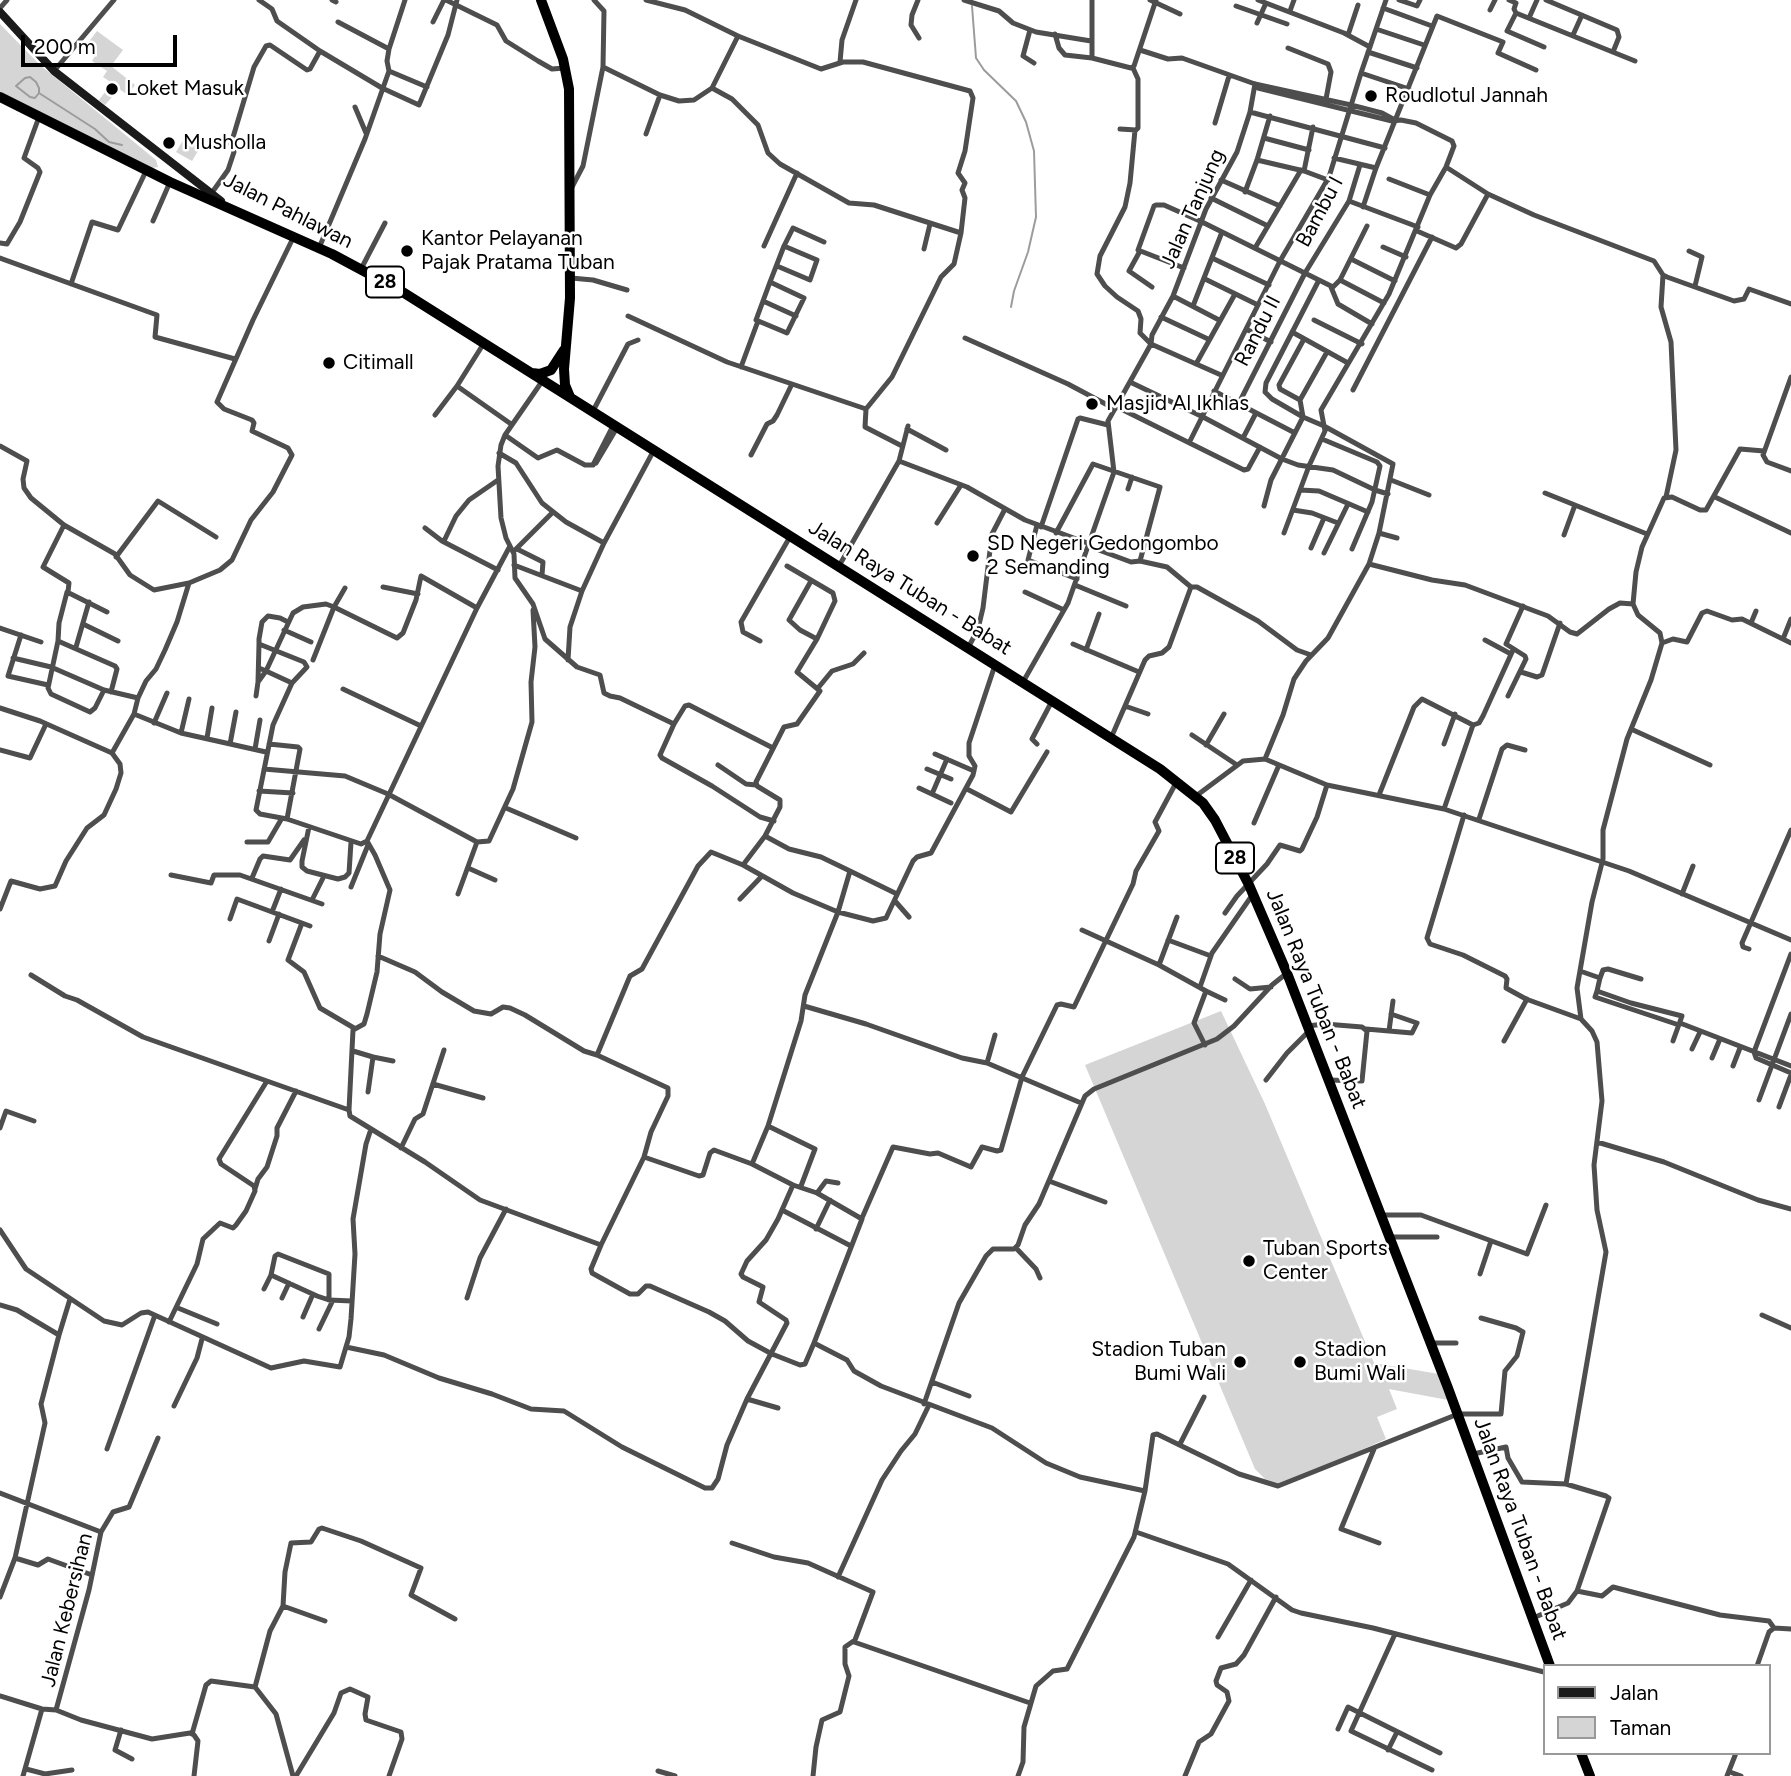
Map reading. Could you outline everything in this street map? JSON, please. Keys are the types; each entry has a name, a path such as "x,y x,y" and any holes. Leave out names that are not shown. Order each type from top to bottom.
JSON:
{"highway":[{"path":"541,0 565,68 569,89 571,278 564,375 570,397"},
{"name":"28","path":"1,99 146,171 231,208"},
{"name":"Jalan Pahlawan","path":"231,208 361,269 428,307 547,383"},
{"path":"531,373 543,373 553,369 566,343"},
{"name":"Jalan Raya Tuban - Babat","path":"547,383 1177,781 1196,796 1215,820 1251,890 1287,973 1458,1413 1549,1664"},
{"path":"1582,1755 1590,1776"}],"main road":[{"name":"Jalan Pahlawan","path":"0,10 54,71 231,208"}],"street":[{"path":"0,10 7,0"},
{"path":"54,71 114,0"},
{"path":"259,0 272,9 277,20 320,51 382,88 419,105 448,35 456,2"},
{"path":"320,248 389,71 389,49 405,0"},
{"path":"433,22 445,0 456,2 497,25 506,41 538,61 552,69 565,68"},
{"path":"594,0 604,11"},
{"path":"571,188 583,166 603,66 606,0"},
{"path":"646,0 685,10 738,36 821,69 840,62 863,62 972,92 965,150 958,173 965,183 962,190 965,198 954,264 941,277 892,377 866,409 865,426 902,446"},
{"path":"840,62 842,40 856,0"},
{"path":"918,0 911,25 919,38"},
{"path":"964,0 999,11 1013,23 1030,30 1091,41"},
{"path":"1092,0 1093,58"},
{"path":"1258,0 1290,11 1348,36 1369,50 1417,68"},
{"path":"1290,11 1294,0"},
{"path":"1190,441 1280,261 1328,180 1360,73 1386,0"},
{"path":"1399,0 1416,6 1420,0"},
{"path":"1490,9 1495,0"},
{"path":"1509,0 1516,2 1516,13 1497,53 1536,70"},
{"path":"1529,18 1537,0"},
{"path":"1546,0 1619,32 1613,52"},
{"path":"1180,14 1154,1 1133,68 1138,79 1138,128 1135,130 1125,207 1096,267 1105,286 1140,314 1140,333 1152,344 1221,375"},
{"path":"1257,23 1266,3"},
{"path":"1348,36 1358,5"},
{"path":"1237,6 1287,24"},
{"path":"1383,8 1432,26"},
{"path":"1516,13 1635,61"},
{"path":"1363,207 1424,46 1439,15 1503,42"},
{"path":"1573,35 1583,15"},
{"path":"338,22 389,49"},
{"path":"1376,29 1424,46"},
{"path":"1030,30 1023,56 1034,63"},
{"path":"1507,31 1544,47"},
{"path":"1055,34 1059,48 1065,55 1093,58 1133,68"},
{"path":"603,66 660,95 694,100 712,88 738,36"},
{"path":"211,194 228,170 234,152 230,145 254,67 266,46 270,45 307,69 310,69 320,51"},
{"path":"1288,47 1328,64 1331,72 1326,99"},
{"path":"1140,50 1168,60 1182,58 1255,84 1326,99 1392,121 1416,123 1452,141 1454,146 1384,303 1321,410 1324,426 1322,439 1308,466 1284,533"},
{"path":"389,71 427,87"},
{"path":"1360,73 1409,89"},
{"path":"1215,123 1229,76"},
{"path":"1255,84 1258,88 1350,107"},
{"name":"Jalan Tanjung","path":"1108,425 1152,344 1152,335 1172,296 1211,198 1237,152 1250,112 1255,84"},
{"path":"712,88 732,99 758,125 772,159 849,203 874,205 961,233"},
{"path":"646,134 660,95"},
{"path":"355,107 366,133"},
{"path":"1250,112 1385,148"},
{"path":"1245,192 1258,160 1270,116"},
{"path":"0,243 7,244 20,222 40,173 38,167 24,158 39,117"},
{"path":"1255,248 1303,171 1313,127"},
{"path":"1120,129 1135,130"},
{"path":"1264,138 1309,150"},
{"path":"1334,158 1376,168"},
{"path":"1258,160 1328,180"},
{"name":"Bambu I","path":"1305,273 1349,201 1360,165"},
{"path":"1446,167 1488,194 1534,215 1654,261 1663,275 1661,307 1671,342 1676,450 1666,496 1647,534 1636,572 1633,604 1638,615 1660,634 1662,643 1619,764 1603,830 1602,862 1577,988 1581,1019"},
{"path":"71,284 92,222 118,230 146,171"},
{"path":"764,246 797,173"},
{"path":"1389,179 1430,195"},
{"path":"1221,180 1280,206"},
{"path":"153,221 170,182"},
{"path":"1349,201 1456,248 1461,244 1488,194"},
{"path":"1211,198 1268,226"},
{"path":"1152,287 1129,271 1140,251 1139,243 1154,206 1164,205 1319,279 1331,287 1338,304 1372,324"},
{"path":"361,269 385,223"},
{"path":"924,249 930,223"},
{"path":"775,226 789,232"},
{"path":"1331,287 1340,280 1367,226"},
{"path":"741,367 789,232 794,229 824,243"},
{"path":"1194,306 1222,232"},
{"path":"0,446 27,461 23,479 24,488 31,498 64,525 112,552 130,575 152,590 189,583 220,570 232,560 251,520 273,492 292,454 288,448 252,431 252,420 218,405 235,359 293,236"},
{"path":"1353,390 1432,237"},
{"path":"776,266 810,280 818,263 817,260 784,246"},
{"path":"1383,247 1406,257"},
{"path":"1140,251 1184,268"},
{"path":"1689,251 1702,257 1695,286"},
{"path":"0,258 157,315 155,337 235,359"},
{"path":"1212,258 1269,285"},
{"path":"1351,259 1395,281"},
{"name":"Randu II","path":"1239,403 1305,273"},
{"path":"1663,275 1734,301 1744,299 1749,289 1791,304"},
{"path":"571,278 593,280 627,290"},
{"path":"1205,279 1258,305"},
{"path":"1265,759 1294,679 1311,655 1328,638 1369,564 1394,466 1390,461 1303,417 1265,392 1266,383 1319,279"},
{"path":"1340,280 1384,303"},
{"path":"758,321 786,333 803,297 770,282"},
{"path":"1196,364 1235,294"},
{"path":"1172,296 1219,320"},
{"path":"763,302 796,316"},
{"path":"628,316 711,356 791,386 866,409"},
{"path":"1161,317 1208,339"},
{"path":"1314,320 1362,344"},
{"path":"1246,329 1271,342"},
{"path":"1292,332 1348,363"},
{"path":"965,338 1190,441 1244,470 1248,469 1260,447"},
{"path":"1300,400 1279,387 1304,339"},
{"path":"593,411 628,344 638,340"},
{"path":"435,415 484,343"},
{"path":"1264,506 1270,482 1303,417 1300,400 1327,352"},
{"path":"1791,377 1763,455 1767,462 1791,471"},
{"path":"1130,382 1282,459 1333,470 1388,494"},
{"path":"547,383 511,424 499,453 501,519 513,549 515,578 533,604 545,639 577,667 600,675 605,693 674,724"},
{"path":"457,386 511,424"},
{"path":"751,455 767,424 775,419 791,386"},
{"path":"1214,391 1295,433"},
{"path":"1243,438 1256,413"},
{"path":"1023,682 1076,582 1114,472 1108,425 1079,418 1028,560 1076,582 1126,606"},
{"path":"505,435 538,458 557,450 585,465 593,465 601,457 616,425"},
{"path":"839,566 899,461 908,427 946,450"},
{"path":"1322,439 1379,464 1368,512 1352,550"},
{"path":"1666,496 1703,510 1709,509 1740,449 1764,451"},
{"path":"568,660 570,627 582,591 604,543 654,450"},
{"path":"499,453 516,463 542,503 572,526 604,543"},
{"path":"899,461 961,485 1056,533 1131,562 1140,561 1167,567 1191,587 1197,587 1247,615 1297,650 1311,655"},
{"path":"1056,533 1091,465 1095,463 1161,489 1140,561"},
{"path":"1128,489 1132,477"},
{"path":"444,541 456,516 469,500 498,480"},
{"path":"1391,480 1429,495"},
{"path":"937,523 961,485"},
{"path":"1300,489 1319,491 1368,512"},
{"path":"1545,493 1647,534"},
{"path":"1715,497 1791,533"},
{"path":"116,557 158,501 216,537"},
{"path":"1324,553 1348,504"},
{"path":"1563,535 1575,505"},
{"path":"968,648 978,629 984,608 992,534 1005,509"},
{"path":"1293,510 1312,513 1338,523"},
{"path":"351,887 388,794 477,608 513,549 553,512"},
{"path":"1311,548 1324,518"},
{"path":"58,641 117,668 107,691 90,712 51,694 48,685 69,583 43,567 64,525"},
{"path":"425,528 498,570"},
{"path":"1379,533 1397,538"},
{"path":"760,641 743,632 741,622 791,536"},
{"path":"513,549 543,562 542,575"},
{"path":"1369,564 1432,580 1460,583 1523,606 1577,634 1615,605 1633,604"},
{"path":"514,565 582,591"},
{"path":"756,785 784,727 798,722 821,691 797,671 817,639 835,598 832,593 787,566"},
{"path":"258,682 277,650 293,613 303,607 326,604 397,638 405,629 418,594 421,576 477,608"},
{"path":"811,581 789,620 817,639"},
{"path":"112,753 134,715 146,681 156,669 165,650 189,583"},
{"path":"383,587 418,594"},
{"path":"1111,738 1147,658 1160,654 1169,647 1191,587"},
{"path":"313,660 334,607 345,588"},
{"path":"68,592 107,612"},
{"path":"1025,592 1063,610"},
{"path":"76,647 89,602"},
{"path":"264,769 343,775 388,794 477,842 485,843 491,839 506,808 533,716 530,693 535,647 533,604"},
{"path":"1512,652 1506,642 1523,606"},
{"path":"1751,623 1756,611"},
{"path":"1662,643 1673,639 1687,642 1704,612 1734,621 1739,618 1791,643"},
{"path":"1086,650 1098,614"},
{"path":"256,696 262,622 272,615 288,622"},
{"path":"1783,639 1791,620"},
{"path":"1521,672 1542,676 1560,623"},
{"path":"83,624 118,641"},
{"path":"0,628 41,642"},
{"path":"284,631 311,642"},
{"path":"21,635 8,676 48,685"},
{"path":"1485,640 1526,657 1508,696"},
{"path":"259,644 306,664 306,669 292,682 273,724 257,813 285,818 351,842 368,843"},
{"path":"1073,644 1139,672"},
{"path":"1379,795 1416,702 1426,699 1473,725 1479,723 1512,652"},
{"path":"818,688 832,671 853,664 864,653"},
{"path":"13,658 51,667 107,691 138,698"},
{"path":"964,767 969,756 969,743 995,665"},
{"path":"259,668 292,682"},
{"path":"344,689 421,726"},
{"path":"154,723 167,693"},
{"path":"181,733 189,699"},
{"path":"1037,744 1032,738 1052,701"},
{"path":"773,748 689,705 685,706 674,724 660,755 760,817 774,821"},
{"path":"1125,706 1148,714"},
{"path":"0,708 46,724 112,753 120,764 121,773 104,815 87,828 66,861 55,886 40,889 11,881 0,909"},
{"path":"207,738 212,708"},
{"path":"230,744 236,712"},
{"path":"1206,745 1224,714"},
{"path":"1444,744 1455,714"},
{"path":"134,715 181,733 266,752"},
{"path":"255,749 260,720"},
{"path":"0,750 30,758 46,724"},
{"path":"1444,809 1473,725"},
{"path":"1631,729 1710,765"},
{"path":"1192,735 1237,765"},
{"path":"247,842 268,842 285,818 298,772 301,753 298,747 269,744"},
{"path":"1479,820 1502,749 1507,745 1525,750"},
{"path":"967,789 1011,812 1047,752"},
{"path":"935,754 974,771"},
{"path":"597,1055 631,976 642,969 698,866 710,852 743,865 793,893 838,912 878,921 886,918 915,859 929,855 933,850 967,789 975,762 969,756"},
{"path":"932,794 947,759"},
{"path":"1196,796 1237,765 1252,759 1265,759 1327,785 1444,809 1602,862 1791,940"},
{"path":"718,765 746,784 756,785 781,801 774,821 743,865"},
{"path":"1254,823 1279,765"},
{"path":"928,769 951,779"},
{"path":"378,956 415,972 474,1011 491,1014 503,1007 510,1008 584,1051 668,1088 668,1096 656,1119 644,1157 591,1269 593,1274 629,1294 638,1294 646,1286 650,1286 709,1312 725,1321 748,1341 772,1354 803,1365 862,1218 894,1147 937,1153 971,1167 982,1147 1001,1150 1022,1077 1057,1005 1074,1007 1108,940 1133,884 1136,871 1158,832 1155,822 1177,781"},
{"path":"1200,987 1211,956 1281,844 1296,850 1302,849 1317,817 1327,785"},
{"path":"919,788 951,803"},
{"path":"260,791 293,793"},
{"path":"506,808 576,838"},
{"path":"1464,815 1427,938 1430,944 1463,955 1505,976 1506,988 1527,999 1581,1019 1596,1037 1598,1049 1602,1101 1593,1157 1605,1257 1566,1484"},
{"path":"309,827 302,867 307,871 324,876 348,876 351,842"},
{"path":"1749,948 1742,943 1791,830"},
{"path":"765,836 789,849 821,857 897,894"},
{"path":"252,878 263,856 290,860 306,838"},
{"path":"458,894 477,842"},
{"path":"354,1028 365,1022 377,972 380,934 390,890 376,855 368,843"},
{"path":"1682,894 1693,866"},
{"path":"468,867 495,880"},
{"path":"752,1164 768,1126 805,995 838,912 850,871"},
{"path":"171,875 211,883 214,875 240,875 322,904"},
{"path":"312,900 324,876"},
{"path":"740,899 762,876"},
{"path":"272,912 281,889"},
{"path":"1225,913 1237,896 1251,890"},
{"path":"230,919 237,898 310,926"},
{"path":"894,901 909,917"},
{"path":"268,941 279,914"},
{"path":"1159,965 1177,917"},
{"path":"302,923 288,960 304,972 320,1008 354,1028"},
{"path":"1082,930 1108,940 1225,1000"},
{"path":"1168,940 1211,956"},
{"path":"1754,1052 1791,954"},
{"path":"1641,979 1608,969 1603,970 1597,991 1630,1006 1682,1016 1673,1041"},
{"path":"1580,971 1600,978"},
{"path":"1016,1248 1049,1181 1081,1103 1089,1092 1205,1045 1227,1032 1287,973"},
{"path":"31,975 144,1037 349,1110"},
{"path":"1235,979 1250,989 1271,987"},
{"path":"1205,1045 1194,1023 1206,991"},
{"path":"1504,1041 1527,999"},
{"path":"1390,1031 1392,1001"},
{"path":"804,1006 962,1058 986,1063 1081,1103"},
{"path":"1266,1080 1307,1029 1325,1024 1411,1034 1417,1023 1391,1014"},
{"path":"1759,1100 1791,1014"},
{"path":"1679,1024 1754,1052 1791,1074 1779,1107"},
{"path":"354,1028 349,1110 352,1117 480,1200 601,1245"},
{"path":"1328,1080 1362,1081 1366,1029"},
{"path":"1692,1049 1700,1032"},
{"path":"986,1063 995,1035"},
{"path":"1712,1058 1720,1040"},
{"path":"1733,1066 1740,1048"},
{"path":"401,1148 415,1119 423,1114 444,1050"},
{"path":"353,1051 393,1061"},
{"path":"368,1092 373,1056"},
{"path":"1772,1062 1791,1066"},
{"path":"255,1189 252,1184 220,1164 219,1159 267,1081"},
{"path":"433,1084 483,1098"},
{"path":"169,1322 197,1264 203,1239 220,1223 233,1228 246,1211 258,1179 267,1167 273,1151 277,1128 296,1091"},
{"path":"0,1128 6,1111 34,1121"},
{"path":"768,1126 815,1149 801,1186"},
{"path":"0,1230 22,1265 104,1321 122,1325 141,1313 148,1312 202,1339 271,1368 304,1361 340,1367 349,1337 356,1241 353,1219 366,1144 372,1129"},
{"path":"1597,1142 1664,1161 1758,1200 1791,1209"},
{"path":"644,1157 699,1176 703,1175 713,1150 817,1193 862,1218"},
{"path":"817,1193 826,1181 838,1183"},
{"path":"1049,1181 1105,1202"},
{"path":"346,1347 384,1355 439,1378 531,1409 564,1411 622,1447 709,1489 718,1479 727,1445 786,1321 759,1302 763,1287 741,1274 747,1261 766,1240 793,1185"},
{"path":"816,1228 830,1200"},
{"path":"1381,1215 1421,1215 1527,1254 1546,1205"},
{"path":"467,1298 481,1258 506,1209"},
{"path":"782,1210 851,1246"},
{"path":"1389,1237 1437,1237"},
{"path":"1480,1274 1491,1241"},
{"path":"838,1577 882,1480 915,1434 927,1405 954,1316 986,1256 995,1248 1016,1248 1036,1269 1040,1278"},
{"path":"264,1289 278,1254 338,1277"},
{"path":"319,1329 331,1300 328,1274"},
{"path":"271,1275 331,1300 352,1301"},
{"path":"282,1298 289,1283"},
{"path":"303,1317 313,1294"},
{"path":"0,1597 15,1558 44,1423 41,1404 70,1299"},
{"path":"0,1305 17,1310 59,1335"},
{"path":"178,1308 217,1324"},
{"path":"107,1449 155,1315"},
{"path":"1762,1315 1791,1328"},
{"path":"1018,1776 1023,1762 1024,1727 1039,1682 1053,1671 1066,1668 1136,1532 1153,1435 1157,1434 1180,1444 1239,1474 1278,1486 1458,1413 1502,1413 1505,1371 1517,1356 1523,1335 1521,1329 1480,1318"},
{"path":"174,1406 197,1357 202,1339"},
{"path":"814,1343 847,1360 854,1371 869,1380 927,1405 992,1428 1046,1463 1080,1476 1145,1491"},
{"path":"1431,1343 1456,1343"},
{"path":"932,1382 969,1396"},
{"path":"1180,1444 1204,1397"},
{"path":"747,1399 778,1408"},
{"name":"Jalan Kebersihan","path":"0,1696 42,1709 56,1710 101,1532 113,1512 129,1507 158,1438"},
{"path":"1473,1454 1505,1447 1508,1458 1522,1482 1566,1484 1609,1498 1577,1591 1568,1603 1532,1618"},
{"path":"1374,1449 1341,1529 1379,1543"},
{"path":"0,1493 101,1532"},
{"path":"255,1687 270,1631 283,1606 290,1544 311,1542 321,1528 361,1541 421,1568 411,1595 455,1619"},
{"path":"1136,1532 1219,1560 1301,1614 1395,1634 1542,1671"},
{"path":"732,1543 774,1557 808,1563 873,1591 854,1642 845,1647 845,1664 849,1675 840,1712 825,1717 820,1725 813,1776"},
{"path":"15,1558 38,1565 48,1559 92,1575"},
{"path":"1218,1637 1251,1580"},
{"path":"1577,1591 1602,1595 1613,1587 1720,1615 1769,1621 1774,1628"},
{"path":"1185,1776 1199,1742 1211,1734 1229,1702 1227,1692 1216,1681 1221,1668 1236,1664 1244,1655 1276,1597"},
{"path":"283,1606 325,1622"},
{"path":"1759,1664 1766,1636 1774,1628 1791,1629"},
{"path":"1395,1634 1352,1727 1353,1733 1432,1770"},
{"path":"854,1642 1030,1703"},
{"path":"192,1734 206,1685 211,1681 255,1687 276,1714 284,1751 295,1776"},
{"path":"295,1776 334,1713 341,1693 350,1689 368,1697 364,1717 366,1720 401,1732 402,1739 389,1776"},
{"path":"1338,1729 1348,1707 1440,1753"},
{"path":"23,1776 42,1709"},
{"path":"56,1710 81,1720 160,1739 192,1734"},
{"path":"121,1730 115,1749 132,1759"},
{"path":"1388,1750 1397,1732"},
{"path":"192,1734 198,1741 194,1776"},
{"path":"1735,1755 1728,1774 1741,1776"},
{"path":"26,1769 44,1774 72,1770"},
{"path":"658,1771 675,1776"}],"green space":[{"path":"0,24 40,65 156,160 158,167 152,168 0,92"},
{"path":"97,31 123,50 111,66 135,85 128,95 119,89 105,105 99,100 112,83 103,77 107,71 92,61 95,56 84,48"},
{"path":"185,137 201,146 192,161 176,152"},
{"name":"Tuban Sports Center","path":"1221,1011 1265,1104 1374,1363 1439,1374 1448,1400 1389,1389 1397,1409 1377,1417 1386,1439 1286,1483 1265,1479 1255,1469 1085,1065"}],"waterway":[{"path":"972,6 976,58 984,70 1016,101 1026,122 1034,151 1036,217 1011,307"},
{"path":"30,77 39,88 35,98 16,86 30,77"},
{"path":"39,93 95,129 109,142 122,145"}],"place":[{"name":"Loket Masuk","path":"112,89"},
{"name":"Roudlotul Jannah","path":"1371,96"},
{"name":"Musholla","path":"169,143"},
{"name":"Kantor Pelayanan Pajak Pratama Tuban","path":"407,251"},
{"name":"Citimall","path":"329,363"},
{"name":"Masjid Al Ikhlas","path":"1092,404"},
{"name":"SD Negeri Gedongombo 2 Semanding","path":"973,556"},
{"name":"Tuban Sports Center","path":"1249,1261"},
{"name":"Stadion Tuban Bumi Wali","path":"1240,1362"},
{"name":"Stadion Bumi Wali","path":"1300,1362"}]}
